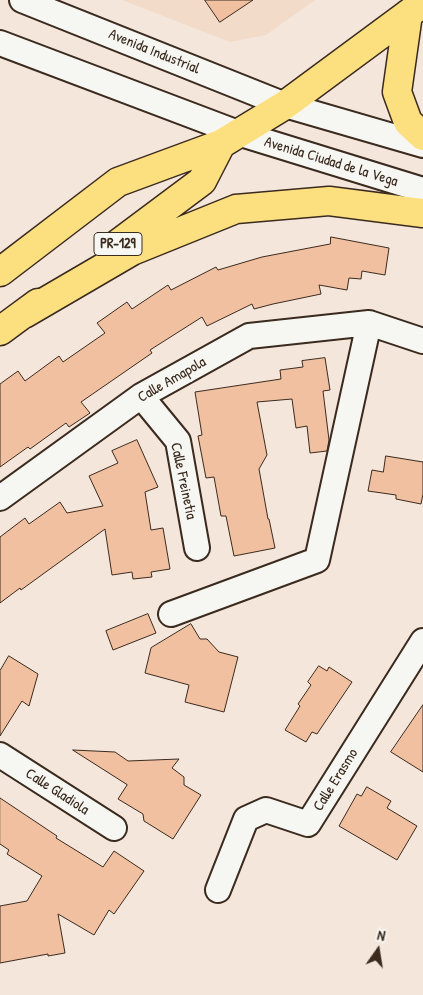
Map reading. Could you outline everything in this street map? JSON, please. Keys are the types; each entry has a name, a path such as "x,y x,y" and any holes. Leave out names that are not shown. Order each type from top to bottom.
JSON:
{"main road":[{"path":"0,272 118,182 230,138 285,105 415,8"},
{"path":"415,8 397,92 408,122 423,136"},
{"name":"PR-129","path":"0,331 202,181 230,138"},
{"path":"24,314 132,251 236,209 329,201 423,213"}],"street":[{"name":"Avenida Industrial","path":"22,0 285,105"},
{"path":"0,43 230,138"},
{"path":"285,105 423,145"},
{"name":"Avenida Ciudad de la Vega","path":"230,138 423,190"},
{"path":"171,614 317,560 369,323"},
{"name":"Calle Amapola","path":"0,498 141,396 249,336 369,323 423,341"},
{"name":"Calle Freinetia","path":"141,396 178,441 197,548"},
{"name":"Calle Erasmo","path":"218,890 246,819 266,810 308,824 423,641"},
{"name":"Calle Gladiola","path":"0,755 114,828"}],"shaded area":[{"path":"122,0 315,0 266,35 230,42"}],"building":[{"path":"205,0 253,0 220,22"},
{"path":"331,237 389,248 385,275 362,271 361,279 349,278 347,290 319,285 321,294 254,309 252,304 207,326 202,317 150,350 152,353 81,402 90,413 69,427 66,423 30,449 28,447 0,467 0,384 18,371 25,381 59,356 63,362 105,333 97,323 127,302 132,309 168,285 171,290 216,267 218,270 262,257 330,244"},
{"path":"325,358 330,390 323,391 329,440 327,451 310,453 307,426 296,428 292,399 257,402 267,455 259,469 275,548 234,556 226,516 221,516 214,477 206,478 198,436 202,435 195,392 281,379 280,370 303,367 302,361"},
{"path":"137,440 158,487 145,492 151,530 163,528 170,569 151,572 152,577 133,579 132,572 112,575 105,529 0,603 0,537 25,518 29,524 60,502 67,513 103,506 89,476 118,463 112,451"},
{"path":"386,456 423,462 423,494 421,504 396,499 396,495 368,491 372,470 383,472"},
{"path":"148,614 156,633 113,650 106,631"},
{"path":"191,624 200,639 207,639 219,652 238,657 224,712 185,702 189,685 145,673 151,648"},
{"path":"9,656 38,674 29,706 22,701 0,736 0,671"},
{"path":"319,666 327,671 329,667 352,682 317,734 312,732 306,742 285,730 300,706 298,704 311,685 308,682"},
{"path":"423,705 423,772 391,752"},
{"path":"73,750 115,752 128,761 179,759 172,768 184,777 184,785 201,795 173,839 144,821 143,814 118,799 127,785"},
{"path":"367,787 391,801 387,808 417,826 397,860 339,826 357,794 361,796"},
{"path":"0,798 57,836 56,838 103,867 114,851 144,871 114,914 109,910 94,935 58,914 65,953 48,956 48,954 0,963 0,906 27,901 42,876 7,854 9,850 0,844"}]}
